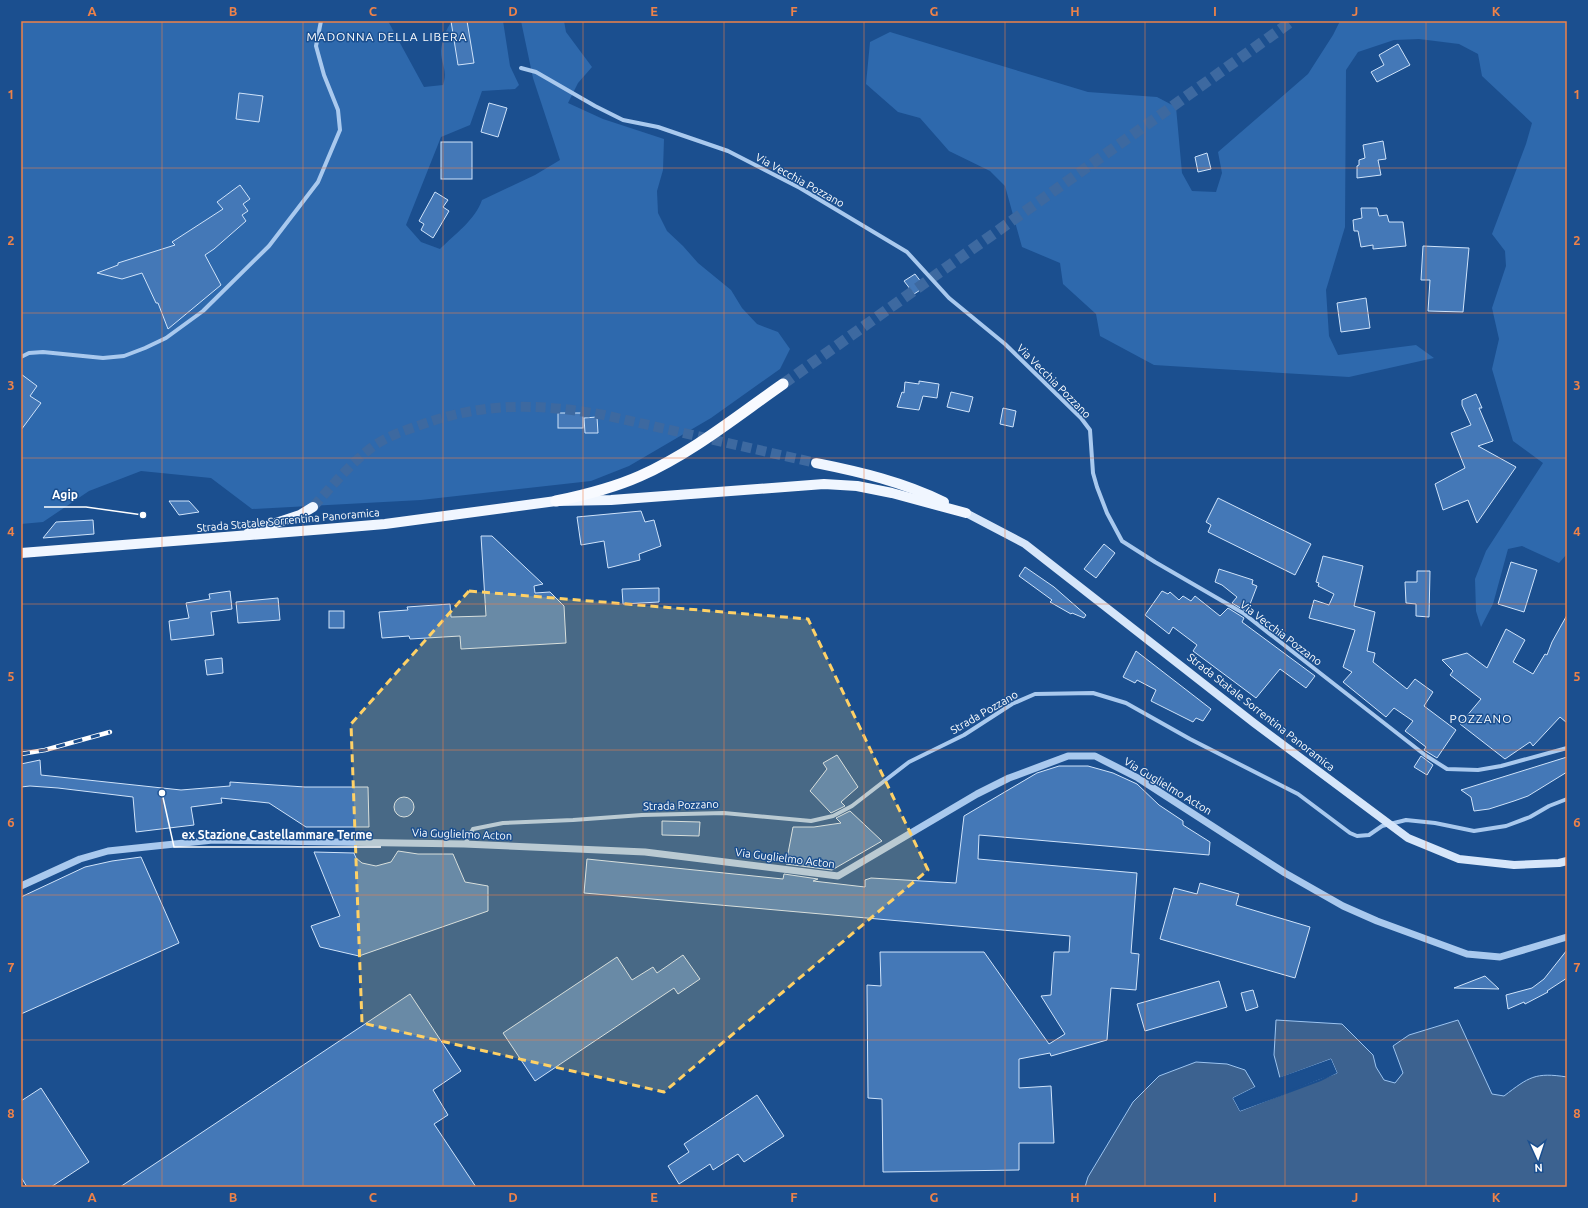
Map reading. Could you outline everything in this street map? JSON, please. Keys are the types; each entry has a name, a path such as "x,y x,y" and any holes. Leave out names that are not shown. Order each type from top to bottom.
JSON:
{"highway":[{"path":"556,501 616,486 666,463 694,447 783,384"}],"main road":[{"path":"816,463 863,473 911,487 966,513"},
{"name":"Strada Statale Sorrentina Panoramica","path":"21,553 385,524 556,501 611,500 824,484 856,486 892,493 966,513 1026,544 1254,723 1408,838 1459,859 1514,864 1559,863 1567,861"},
{"path":"234,537 300,515 313,507"}],"street":[{"path":"21,357 29,353 43,352 103,358 124,356 145,348 166,338 203,311 269,246 318,182 340,130 338,110 324,75 316,46 321,21"},
{"name":"Via Vecchia Pozzano","path":"521,68 536,72 595,106 623,120 658,127 728,151 800,188 907,252 949,298 1005,344 1081,418 1090,430 1093,473 1097,488 1107,514 1122,541 1243,613 1419,751 1442,766 1447,769 1478,770 1501,766 1567,748"},
{"name":"Strada Pozzano","path":"464,844 473,829 503,823 642,815 724,813 811,821 833,816 852,806 909,762 964,735 1012,704 1035,694 1093,693 1126,703 1190,739 1298,794 1350,833 1357,836 1369,835 1377,828 1406,820 1435,823 1474,831 1506,826 1530,817 1548,806 1567,799"},
{"name":"Via Guglielmo Acton","path":"21,886 80,859 108,851 213,840 464,844 645,852 838,876 977,794 1009,778 1068,756 1095,756 1138,778 1285,873 1343,906 1377,922 1467,954 1500,957 1567,937"}],"highlighted area":[{"path":"469,591 808,619 928,870 664,1092 362,1023 351,724"}],"shaded area":[{"path":"21,21 388,21 424,87 443,85 445,71 441,51 443,39 452,21 503,21 510,66 519,85 515,89 482,91 470,125 441,137 406,225 421,242 440,249 470,220 475,214 482,200 535,175 560,160 533,78 521,21 564,21 566,32 592,67 578,83 568,103 603,119 664,139 663,170 657,191 658,213 667,231 698,263 731,290 742,308 757,324 778,332 790,349 780,369 711,418 629,466 591,481 421,500 252,509 211,478 141,471 89,491 43,522 21,524"},
{"path":"1340,21 1567,21 1567,554 1559,563 1522,546 1508,549 1493,604 1481,627 1476,611 1475,579 1486,551 1543,463 1513,441 1492,369 1499,339 1492,308 1506,266 1505,251 1492,234 1526,144 1532,123 1482,76 1478,54 1459,44 1419,39 1394,40 1358,52 1346,70 1345,227 1326,290 1329,336 1338,355 1416,345 1434,358 1349,377 1154,365 1100,336 1096,314 1063,284 1060,263 1022,247 1005,186 990,171 949,151 920,118 898,112 866,84 870,42 890,32 1088,92 1157,97 1176,107 1182,173 1192,191 1216,192 1222,173 1218,152 1308,74 1333,35"},
{"path":"1276,1020 1342,1024 1373,1055 1376,1067 1384,1080 1395,1083 1403,1073 1393,1046 1409,1035 1458,1020 1492,1094 1504,1096 1526,1080 1540,1076 1547,1075 1567,1077 1567,1187 1085,1187 1088,1177 1133,1102 1159,1076 1196,1062 1227,1064 1245,1070 1255,1087 1233,1098 1240,1111 1337,1073 1331,1059 1280,1078 1274,1055"}],"pier":[{"path":"1331,1059 1337,1073 1321,1081 1240,1111 1233,1098 1257,1086 1256,1088 1235,1099 1241,1108 1320,1079 1334,1072 1330,1061 1281,1080 1278,1078"}],"building":[{"path":"451,21 467,21 474,63 458,65"},
{"path":"1398,44 1410,65 1377,82 1371,72 1384,65 1379,55"},
{"path":"239,93 263,96 259,122 236,119"},
{"path":"489,103 507,108 498,137 481,132"},
{"path":"1383,141 1386,159 1378,160 1381,175 1357,178 1357,166 1359,165 1359,160 1365,158 1363,145"},
{"path":"441,142 472,142 472,179 441,179"},
{"path":"1207,153 1211,169 1198,172 1195,157"},
{"path":"240,185 250,199 243,204 248,211 242,215 246,221 205,255 221,285 168,329 158,303 156,303 142,273 122,279 97,273 118,265 118,263 175,245 172,242 223,209 217,202"},
{"path":"435,192 448,200 443,207 449,211 433,238 421,230 424,224 419,221"},
{"path":"1361,208 1377,208 1379,216 1387,215 1389,222 1403,222 1406,246 1373,249 1373,245 1361,247 1358,231 1354,231 1353,220 1362,218"},
{"path":"1423,246 1469,248 1463,312 1428,311 1430,280 1421,280"},
{"path":"915,274 925,287 914,294 904,281"},
{"path":"1366,298 1370,328 1341,332 1337,303"},
{"path":"21,374 37,386 30,396 41,403 21,430"},
{"path":"919,381 939,384 937,398 923,396 919,410 897,407 902,392 904,393 905,382 919,384"},
{"path":"951,392 973,397 969,412 947,407"},
{"path":"1476,394 1482,408 1479,408 1493,441 1478,446 1516,467 1477,523 1468,500 1443,510 1435,484 1465,468 1451,433 1471,425 1462,405 1462,400"},
{"path":"1003,408 1016,411 1013,427 1000,424"},
{"path":"558,413 583,413 583,428 558,428"},
{"path":"597,417 598,433 585,433 584,418"},
{"path":"1218,498 1311,544 1295,575 1208,532 1211,525 1206,522"},
{"path":"169,501 189,501 199,512 179,515"},
{"path":"641,511 645,522 654,520 661,546 639,554 640,560 608,568 604,541 581,545 577,517"},
{"path":"93,520 94,534 43,538 56,522"},
{"path":"481,536 492,536 543,584 534,586 535,593 550,592 564,606 566,643 461,649 460,636 410,639 409,636 382,638 379,612 408,610 407,607 450,604 451,617 486,616"},
{"path":"1104,544 1115,553 1096,578 1084,569"},
{"path":"1323,556 1363,566 1354,606 1375,612 1367,651 1375,653 1373,662 1407,689 1415,679 1433,692 1424,706 1456,730 1437,758 1424,750 1426,747 1405,731 1413,721 1394,708 1386,717 1343,682 1352,672 1343,667 1355,630 1309,618 1314,600 1329,605 1334,594 1318,586 1319,583 1316,582"},
{"path":"1511,562 1537,570 1524,612 1498,604"},
{"path":"1025,567 1054,587 1086,615 1084,618 1072,613 1071,614 1050,602 1052,600 1019,576"},
{"path":"1219,569 1253,580 1252,584 1257,586 1247,612 1232,603 1237,597 1222,585 1215,582"},
{"path":"1417,571 1430,571 1429,617 1416,616 1416,604 1406,603 1405,582 1417,582"},
{"path":"659,588 659,602 623,604 622,589"},
{"path":"230,591 232,609 211,612 214,635 171,640 169,621 189,618 186,603 210,599 209,594"},
{"path":"1162,591 1168,594 1170,592 1179,600 1183,596 1191,601 1195,596 1220,616 1228,608 1244,618 1242,622 1315,676 1306,688 1280,669 1256,698 1193,651 1197,645 1173,627 1169,634 1145,615"},
{"path":"278,598 280,620 238,623 236,602"},
{"path":"329,611 344,611 344,628 329,628"},
{"path":"1567,615 1567,723 1560,717 1533,746 1530,742 1505,759 1460,724 1481,699 1450,675 1453,671 1442,660 1467,653 1487,668 1506,629 1525,640 1513,662 1533,674 1545,654 1547,655 1552,642"},
{"path":"1136,651 1211,709 1203,721 1196,718 1193,722 1151,701 1156,690 1137,680 1135,683 1123,677"},
{"path":"222,658 223,673 207,675 205,660"},
{"path":"837,755 858,787 841,802 845,806 831,813 810,791 827,769 823,763"},
{"path":"1421,756 1433,765 1427,775 1414,767"},
{"path":"1567,757 1567,772 1528,796 1489,809 1474,811 1471,797 1461,790"},
{"path":"40,760 41,775 181,790 230,786 230,782 305,787 368,787 369,827 306,827 269,803 221,798 222,803 191,807 194,825 136,832 133,797 58,788 30,786 21,787 21,764"},
{"path":"1059,766 1088,766 1113,773 1137,784 1159,805 1183,821 1183,825 1210,842 1209,855 979,835 978,859 1137,873 1131,953 1139,954 1136,990 1111,988 1107,1040 1051,1056 1050,1053 1019,1059 1019,1088 1051,1086 1054,1143 1019,1143 1019,1170 883,1172 882,1099 868,1098 867,985 881,986 880,952 984,952 1049,1044 1065,1034 1041,996 1051,995 1054,952 1069,952 1070,936 584,893 587,859 783,879 784,874 818,879 813,881 865,887 865,880 871,878 956,883 964,816 1037,773"},
{"path":"404,797 411,800 414,807 411,814 404,817 397,814 394,807 397,800"},
{"path":"850,811 882,841 832,870 786,864 793,827 814,827 841,823 836,818"},
{"path":"662,821 700,822 699,836 662,835"},
{"path":"398,851 418,854 453,854 465,882 488,886 488,911 359,956 320,947 311,926 340,916 314,852 354,853 356,858 362,863 376,866 391,862"},
{"path":"141,857 179,943 21,1014 21,897 85,867"},
{"path":"1200,883 1239,894 1236,905 1310,927 1295,978 1160,939 1174,888 1197,894"},
{"path":"1567,950 1567,978 1547,991 1548,992 1525,1004 1524,1002 1508,1009 1506,995 1532,988 1544,979"},
{"path":"683,955 700,979 678,994 674,988 535,1081 503,1033 617,957 632,980 653,967 657,973"},
{"path":"1485,976 1499,989 1454,988"},
{"path":"1219,981 1227,1007 1145,1031 1137,1004"},
{"path":"1253,990 1258,1007 1246,1011 1241,993"},
{"path":"410,994 461,1071 433,1090 448,1115 434,1124 476,1187 120,1187"},
{"path":"41,1088 89,1162 51,1187 27,1187 21,1177 21,1101"},
{"path":"757,1095 784,1136 744,1162 738,1154 713,1170 710,1164 679,1184 668,1166 689,1152 684,1144"}],"tunnel":[{"path":"783,384 1292,21"},
{"path":"313,507 355,461 381,441 439,419 486,409 509,407 555,408 604,415 816,463"}],"railway":[{"path":"21,754 45,750 110,732"}],"place":[{"name":"Agip","path":"143,515"},
{"name":"ex Stazione Castellammare Terme","path":"162,793"}],"district":[{"name":"MADONNA DELLA LIBERA","path":"387,37"},
{"name":"POZZANO","path":"1481,719"}]}
